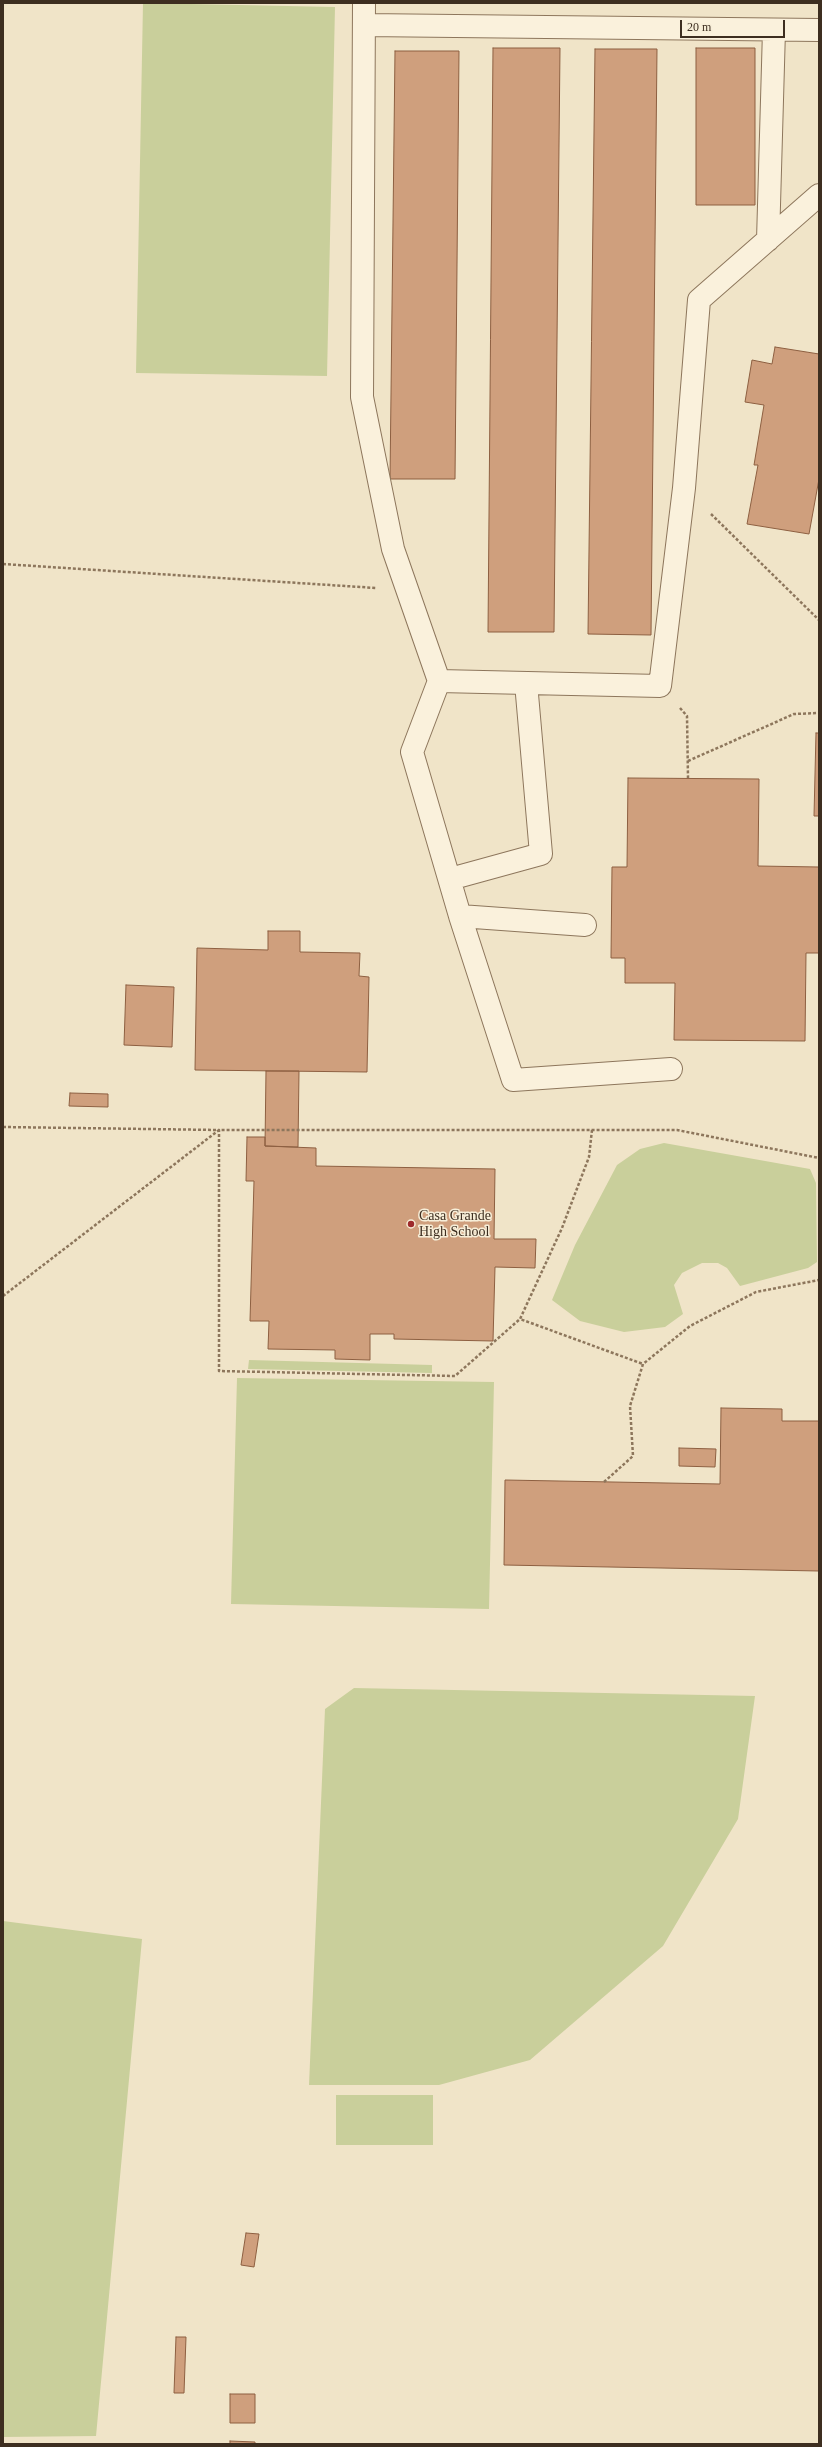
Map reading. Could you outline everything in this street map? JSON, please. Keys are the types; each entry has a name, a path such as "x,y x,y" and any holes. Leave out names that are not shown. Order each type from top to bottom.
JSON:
{"lane":[{"path":"364,3 362,397 393,549 439,681 412,752 460,916 513,1080 671,1069"},
{"path":"364,25 819,30"},
{"path":"768,240 774,30"},
{"path":"439,681 660,686 684,488 699,300 819,195"},
{"path":"450,879 541,854 526,683"},
{"path":"460,916 585,925"}],"path":[{"path":"684,488 819,620"},
{"path":"3,564 360,588 406,587"},
{"path":"660,686 688,716 688,778"},
{"path":"688,761 794,714 819,713"},
{"path":"3,1127 219,1130 677,1130 819,1158"},
{"path":"3,1296 219,1130"},
{"path":"219,1130 218,1371 455,1376 520,1319 562,1228 589,1158 592,1130"},
{"path":"604,1482 633,1456 630,1406 643,1364 690,1326 756,1292 819,1280"},
{"path":"520,1319 643,1364"}],"green space":[{"path":"143,3 335,7 327,376 136,373"},
{"path":"664,1143 810,1169 816,1183 817,1262 808,1268 740,1286 727,1268 718,1263 702,1263 682,1273 674,1285 683,1314 665,1327 624,1332 580,1321 552,1300 575,1245 617,1165 640,1149"},
{"path":"249,1360 432,1365 432,1373 248,1369"},
{"path":"237,1378 494,1382 489,1609 231,1604"},
{"path":"354,1688 755,1696 738,1819 663,1946 530,2060 439,2085 309,2085 325,1709"},
{"path":"3,1921 142,1939 96,2436 3,2437"},
{"path":"336,2095 433,2095 433,2145 336,2145"}],"building":[{"path":"493,48 560,48 554,632 488,632"},
{"path":"696,48 755,48 755,205 696,205"},
{"path":"595,49 657,49 651,635 588,634"},
{"path":"395,51 459,51 455,479 390,479"},
{"path":"775,347 819,354 819,479 809,534 747,524 758,465 754,465 764,405 745,402 752,360 772,364"},
{"path":"816,733 819,733 819,816 814,816"},
{"path":"628,778 759,779 758,866 819,867 819,953 806,953 805,1041 674,1040 675,983 625,983 625,958 611,958 612,867 627,867"},
{"path":"268,931 300,931 300,952 360,953 359,976 369,977 367,1072 195,1070 197,948 268,950"},
{"path":"126,985 174,987 172,1047 124,1045"},
{"path":"266,1071 299,1071 298,1147 265,1146"},
{"path":"70,1093 108,1094 108,1107 69,1106"},
{"path":"247,1137 265,1137 265,1146 316,1148 316,1166 495,1169 494,1239 536,1239 535,1268 495,1267 493,1341 394,1339 394,1334 370,1334 370,1360 335,1359 335,1350 268,1349 269,1321 250,1321 254,1181 246,1181"},
{"path":"721,1408 782,1409 782,1421 819,1421 819,1571 504,1565 505,1480 720,1484"},
{"path":"679,1448 716,1449 715,1467 679,1466"},
{"path":"246,2233 259,2234 254,2267 241,2265"},
{"path":"176,2337 186,2337 184,2393 174,2393"},
{"path":"230,2394 255,2394 255,2423 230,2423"},
{"path":"230,2441 255,2442 255,2444 230,2444"}],"place":[{"name":"Casa Grande High School","path":"411,1224"}]}
